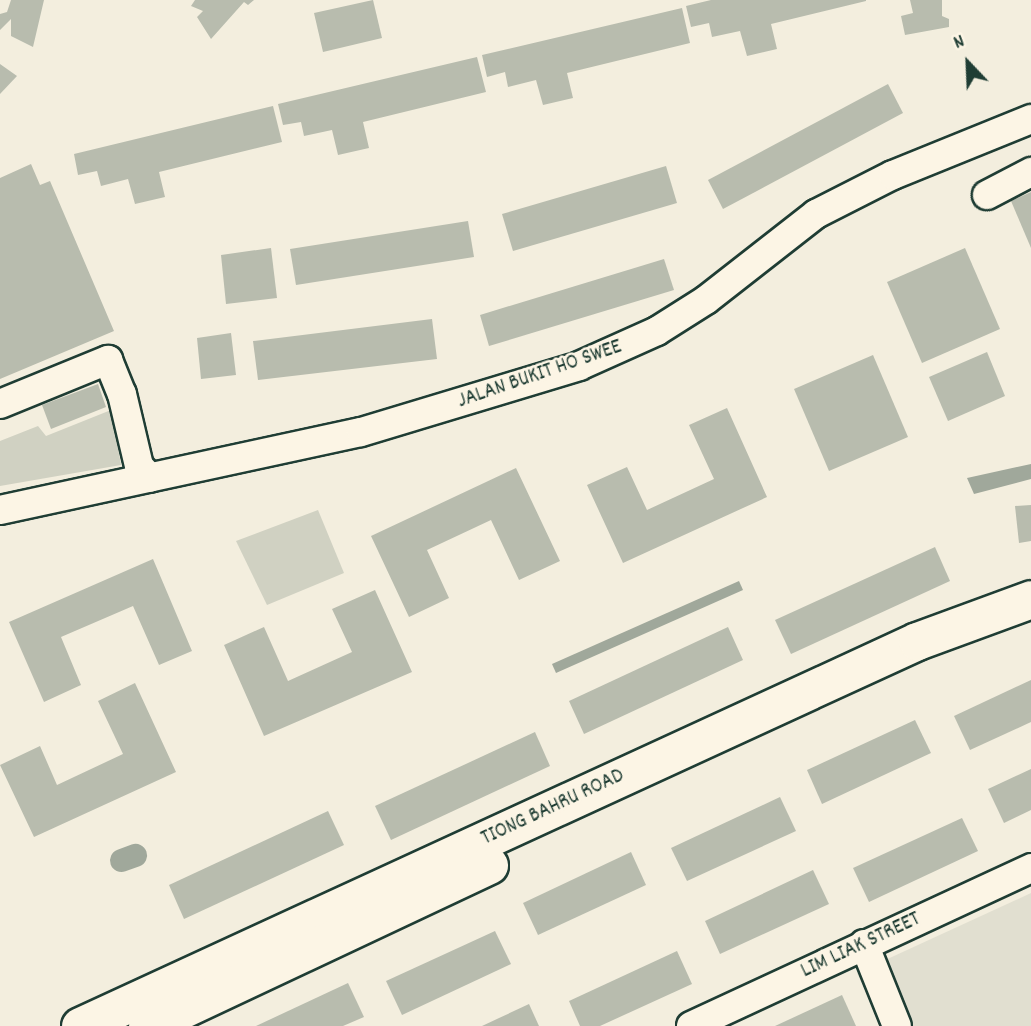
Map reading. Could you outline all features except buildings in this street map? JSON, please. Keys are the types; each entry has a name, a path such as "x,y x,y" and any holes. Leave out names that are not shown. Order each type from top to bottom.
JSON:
{"main road":[{"name":"TIONG BAHRU ROAD","path":"147,1026 183,1005 917,641 1031,598"},
{"name":"TIONG BAHRU ROAD","path":"80,1026 183,1005 802,717 1031,617"}],"street":[{"name":"JALAN BUKIT HO SWEE","path":"0,510 361,432 511,390 620,350 705,300 816,215 892,175 1031,119"},
{"path":"987,195 1031,172"},
{"path":"0,404 108,360 122,394 139,466 150,478"},
{"name":"LIM LIAK STREET","path":"691,1026 1031,868"},
{"path":"864,944 897,1026"}],"shaded area":[{"path":"111,410 121,465 0,486 0,441 38,426 46,436"},
{"path":"1031,464 1031,479 974,494 967,478"},
{"path":"318,510 344,573 267,605 236,541"},
{"path":"739,581 743,590 556,673 552,664"},
{"path":"1031,893 1031,1026 882,1026 857,973"}],"waterway":[{"path":"121,860 135,855"}]}
